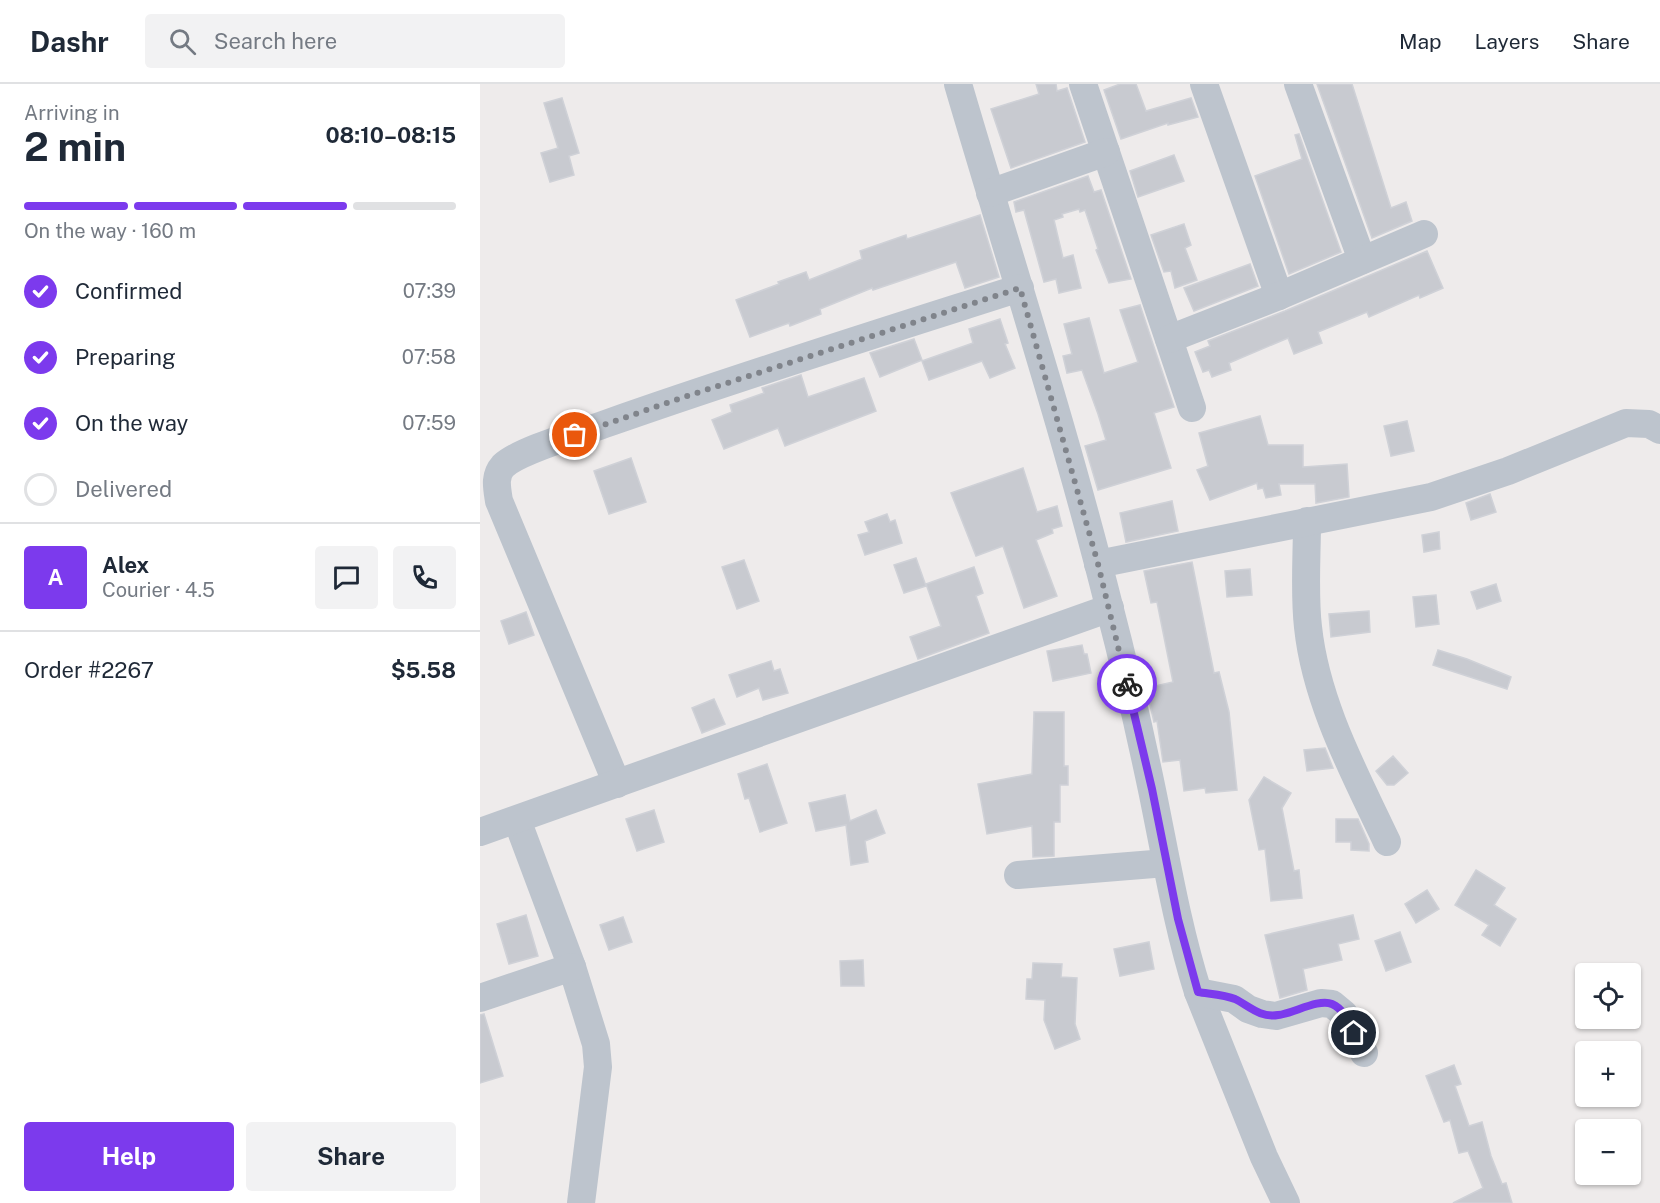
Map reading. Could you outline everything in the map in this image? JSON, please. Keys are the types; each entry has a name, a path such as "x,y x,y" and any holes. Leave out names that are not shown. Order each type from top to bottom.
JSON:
{"street":[{"path":"958,84 1020,288 1110,608 1152,789 1178,919 1198,992 1264,1157 1286,1203"},
{"path":"1083,84 1192,408"},
{"path":"1204,84 1279,296"},
{"path":"1298,84 1362,260"},
{"path":"990,193 1106,152"},
{"path":"1170,339 1279,296 1424,234"},
{"path":"617,784 499,501 496,479 503,467 518,457 554,442 660,405 1020,288"},
{"path":"1098,564 1431,497 1508,471 1626,423 1649,424 1660,430"},
{"path":"1307,521 1307,626 1313,662 1328,709 1351,766 1387,842"},
{"path":"480,832 1110,608"},
{"path":"517,820 572,967 596,1044 598,1067 581,1203"},
{"path":"1018,875 1166,863"},
{"path":"480,998 572,967"},
{"path":"1198,992 1234,999 1255,1011 1276,1016 1321,1003 1332,1004 1344,1014 1364,1053"}],"building":[{"path":"1036,84 1056,84 1057,91 1067,88 1085,142 1011,168 991,109 1039,94"},
{"path":"1120,84 1136,84 1146,111 1191,98 1198,117 1168,125 1168,123 1121,139 1104,90"},
{"path":"1317,84 1352,84 1391,208 1406,202 1412,221 1372,238"},
{"path":"562,98 579,153 569,156 574,175 550,182 541,153 558,148 544,103"},
{"path":"1299,134 1341,252 1289,274 1255,176 1302,159 1295,135"},
{"path":"1174,155 1184,181 1138,197 1130,171"},
{"path":"1088,176 1094,192 1101,190 1131,279 1109,283 1096,250 1098,249 1085,210 1080,212 1079,209 1062,214 1063,217 1054,220 1063,258 1073,255 1081,288 1059,293 1056,279 1044,282 1024,210 1016,212 1014,202"},
{"path":"980,215 999,277 965,288 956,262 873,290 872,288 820,309 821,314 790,326 789,323 750,337 736,300 806,272 809,280 862,259 860,251 906,235 907,239"},
{"path":"1184,224 1191,245 1185,248 1197,280 1175,288 1171,271 1164,272 1151,235"},
{"path":"1427,251 1443,288 1420,298 1419,295 1369,317 1367,312 1318,332 1322,343 1294,354 1288,338 1229,363 1231,370 1212,377 1209,370 1203,372 1195,352 1210,346 1208,341"},
{"path":"1250,264 1258,286 1194,311 1184,288"},
{"path":"1140,305 1174,407 1154,413 1171,468 1098,490 1085,446 1106,440 1082,370 1067,373 1063,356 1072,354 1064,324 1089,318 1104,373 1138,362 1120,310"},
{"path":"1000,319 1008,343 1005,344 1015,368 990,378 982,361 929,380 922,361 973,343 969,329"},
{"path":"914,339 922,360 880,377 870,353"},
{"path":"801,375 808,397 864,378 876,411 785,446 778,428 724,449 712,420 732,412 730,405 764,393 762,388"},
{"path":"1260,416 1268,445 1303,445 1303,467 1347,464 1349,497 1316,503 1315,484 1279,484 1281,495 1266,498 1263,488 1258,489 1257,483 1210,500 1197,470 1208,466 1199,433"},
{"path":"1407,421 1414,451 1391,456 1384,426"},
{"path":"631,458 646,502 609,514 594,471"},
{"path":"1023,468 1037,512 1057,506 1062,526 1052,529 1053,533 1036,540 1057,596 1024,608 1003,546 976,556 951,493"},
{"path":"1490,494 1496,512 1471,520 1466,503"},
{"path":"1172,501 1178,531 1126,542 1120,513"},
{"path":"887,514 890,522 895,520 902,543 865,555 858,535 869,532 865,522"},
{"path":"1439,532 1440,549 1424,552 1422,535"},
{"path":"916,558 926,586 904,593 894,565"},
{"path":"744,560 759,601 737,609 722,567"},
{"path":"1192,562 1214,673 1219,672 1229,712 1237,790 1206,793 1205,788 1184,791 1180,760 1163,762 1157,721 1154,722 1146,688 1173,682 1157,602 1151,603 1144,571"},
{"path":"974,567 983,593 976,596 989,633 918,659 910,637 941,626 926,584"},
{"path":"1250,569 1252,595 1227,597 1225,571"},
{"path":"1496,584 1501,601 1477,609 1471,592"},
{"path":"1436,595 1439,624 1416,627 1413,597"},
{"path":"1369,611 1370,632 1331,637 1329,614"},
{"path":"526,612 534,635 509,644 501,621"},
{"path":"1082,645 1084,654 1087,654 1091,673 1053,681 1047,651"},
{"path":"1438,650 1511,677 1507,689 1433,665"},
{"path":"771,661 774,671 780,669 788,693 763,700 759,688 737,697 729,675"},
{"path":"714,699 725,724 702,733 692,708"},
{"path":"1034,712 1064,712 1064,766 1068,766 1068,785 1060,785 1060,822 1054,822 1054,856 1033,857 1032,826 987,834 978,784 1032,774"},
{"path":"1325,748 1333,768 1307,771 1304,750"},
{"path":"1393,756 1408,773 1394,785 1387,785 1376,771"},
{"path":"767,764 787,823 760,832 749,798 745,799 738,774"},
{"path":"1264,777 1291,793 1282,808 1294,871 1299,870 1302,898 1271,901 1265,849 1259,850 1249,800"},
{"path":"845,795 850,821 876,810 885,833 865,841 868,862 851,865 846,825 816,831 809,803"},
{"path":"654,810 664,842 637,851 626,819"},
{"path":"1336,819 1358,819 1369,844 1369,851 1351,850 1351,842 1336,842"},
{"path":"1476,870 1505,888 1494,905 1516,919 1500,946 1482,935 1489,925 1455,905"},
{"path":"1427,890 1439,909 1416,923 1405,904"},
{"path":"526,915 538,956 509,964 497,924"},
{"path":"1353,915 1359,939 1338,944 1342,960 1303,969 1307,990 1280,998 1265,935"},
{"path":"623,917 632,942 609,950 600,925"},
{"path":"1400,932 1411,962 1386,971 1375,941"},
{"path":"1149,942 1154,969 1120,976 1114,949"},
{"path":"863,960 864,986 841,986 840,961"},
{"path":"1033,963 1062,964 1061,977 1077,978 1075,1024 1080,1039 1055,1049 1044,1020 1045,1000 1026,999 1027,979 1032,979"},
{"path":"484,1014 503,1076 480,1083 480,1015"},
{"path":"1454,1065 1461,1084 1455,1086 1469,1126 1482,1122 1491,1156 1502,1184 1506,1183 1512,1203 1453,1203 1483,1188 1468,1151 1459,1153 1450,1120 1444,1122 1426,1076"}],"way so far":[{"path":"575,435 681,398 1020,288 1110,608 1127,684"}],"route":[{"path":"1127,684 1152,789 1178,919 1198,992 1234,999 1248,1009 1276,1016 1321,1003 1332,1004 1344,1014 1354,1033"}]}
